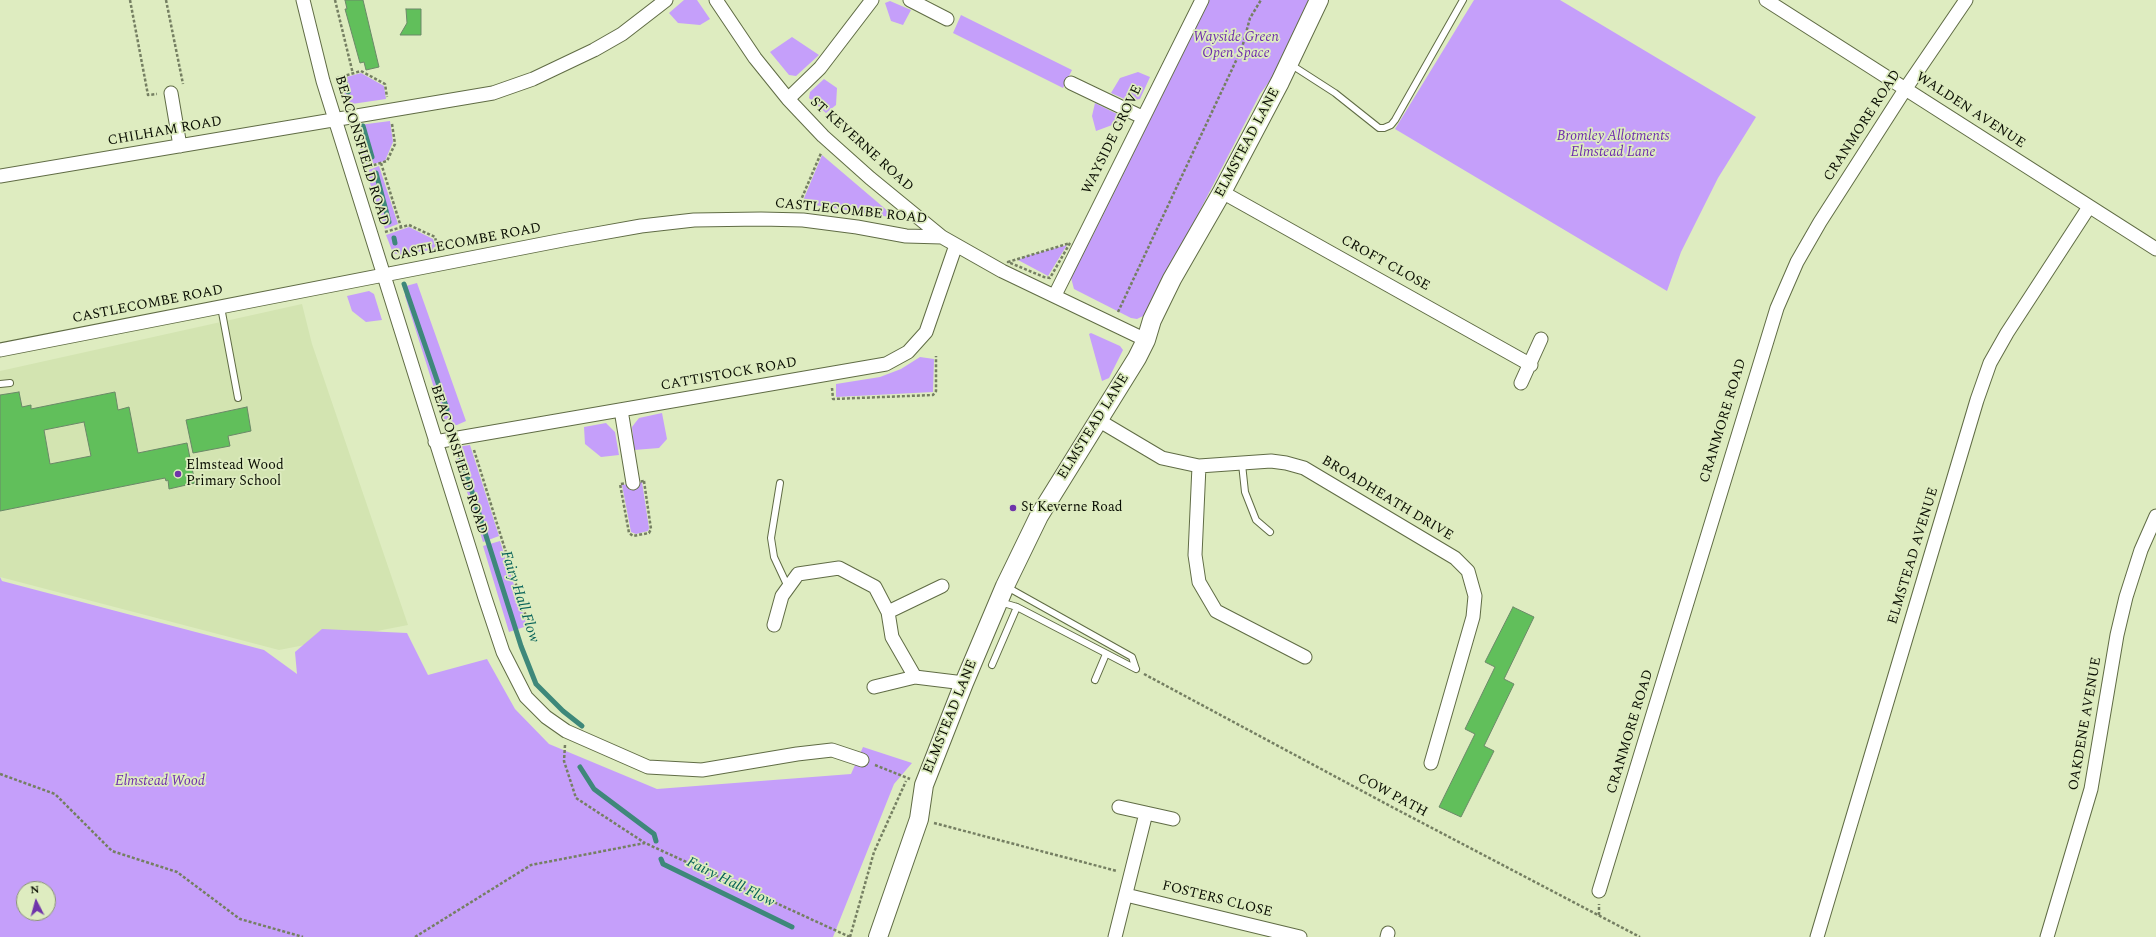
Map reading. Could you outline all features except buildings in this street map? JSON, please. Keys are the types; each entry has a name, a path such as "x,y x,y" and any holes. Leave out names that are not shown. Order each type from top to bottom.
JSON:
{"street":[{"name":"BEACONSFIELD ROAD","path":"303,0 307,23 335,120 435,442 503,652 526,697 546,717 566,731 648,768 702,770 797,754 832,750 862,760"},
{"name":"CHILHAM ROAD","path":"0,176 335,120 390,114 479,96 532,79 594,50 622,34 666,0"},
{"name":"ST KEVERNE ROAD","path":"716,0 755,58 788,99 823,136 855,165 942,237 1002,271 1055,295 1146,340"},
{"path":"788,99 820,68 872,0"},
{"path":"910,0 947,19"},
{"name":"WAYSIDE GROVE","path":"1055,295 1142,117 1202,0"},
{"name":"ELMSTEAD LANE","path":"878,937 919,818 924,785 964,683 1002,594 1039,516 1146,340 1152,320 1172,279 1222,192 1290,63 1319,0"},
{"name":"WALDEN AVENUE","path":"1766,0 2156,249"},
{"name":"CRANMORE ROAD","path":"1599,891 1777,308 1797,262 1820,222 1906,88 1966,0"},
{"path":"1071,83 1142,117"},
{"path":"171,93 180,146"},
{"name":"CROFT CLOSE","path":"1222,192 1531,365"},
{"name":"ELMSTEAD AVENUE","path":"1817,937 1975,407 1990,363 2006,333 2089,207"},
{"name":"CASTLECOMBE ROAD","path":"0,350 383,274 641,226 694,220 761,218 803,220 857,227 906,236 942,237"},
{"name":"CATTISTOCK ROAD","path":"435,442 873,368 894,361 908,352 926,332 956,245"},
{"path":"1521,383 1531,365 1542,339"},
{"path":"621,410 633,483"},
{"name":"BROADHEATH DRIVE","path":"1098,420 1162,458 1199,466 1271,461 1304,468 1455,558 1468,571 1475,596 1473,617 1431,763"},
{"path":"1199,466 1195,555 1199,582 1216,611 1305,657"},
{"name":"OAKDENE AVENUE","path":"2047,937 2091,788 2117,635 2126,597 2141,550 2156,516"},
{"path":"774,625 782,596 798,574 838,568 875,587 888,612 892,637 915,677"},
{"path":"888,612 942,586"},
{"path":"874,687 915,677 964,683"},
{"path":"1119,807 1173,819"},
{"path":"1115,937 1146,813"},
{"name":"FOSTERS CLOSE","path":"1126,895 1300,937"}],"lane":[{"path":"1290,63 1335,93 1380,128 1384,128 1391,125 1395,120 1464,0"},
{"path":"221,307 238,398"},
{"path":"0,384 10,383"},
{"path":"1242,464 1245,492 1256,520 1270,532"},
{"path":"780,483 771,538 774,557 788,587"},
{"path":"1002,594 1017,607 1136,669"},
{"path":"1002,594 1132,657 1136,669"},
{"path":"992,665 1017,607"},
{"path":"1095,680 1106,654"}],"path":[{"path":"130,0 148,95 171,93 184,87 166,0"},
{"path":"335,0 353,74"},
{"path":"1112,324 1242,48 1250,18 1261,0"},
{"path":"333,79 361,71 385,84 395,144 387,161 362,169"},
{"path":"798,207 823,148"},
{"path":"381,163 401,227"},
{"path":"382,233 409,225 435,237 439,254"},
{"path":"1070,242 1055,272 1050,278 1044,277 1008,262 1070,242"},
{"path":"831,383 833,399 933,395 936,391 936,356"},
{"path":"474,449 534,642"},
{"path":"644,481 651,529 650,533 633,536 629,533 620,484 633,483 644,481"},
{"name":"COW PATH","path":"1136,669 1392,807 1640,937"},
{"path":"566,731 564,761 576,798 645,844 850,937 874,852 908,778 862,760"},
{"path":"0,774 55,794 112,851 177,872 240,919 303,937"},
{"path":"919,818 1131,875"},
{"path":"415,937 531,866 645,844"}],"shaded area":[{"name":"Elmstead Wood Primary School","path":"302,304 312,344 408,625 279,650 0,577 0,371"}],"green space":[{"path":"684,0 697,0 710,19 700,25 678,23 669,13"},
{"name":"Wayside Green Open Space","path":"1209,0 1314,0 1283,63 1260,94 1149,309 1143,316 1137,319 1131,318 1074,289 1070,274 1092,237"},
{"name":"Bromley Allotments Elmstead Lane","path":"1474,0 1560,0 1756,117 1718,178 1681,252 1667,291 1395,129"},
{"path":"890,1 911,10 903,25 891,21 885,3"},
{"path":"961,15 1072,70 1063,88 953,33"},
{"path":"792,37 819,55 796,76 789,75 770,52"},
{"path":"1138,72 1150,77 1140,99 1129,101 1111,93 1120,78"},
{"path":"361,73 384,86 386,99 352,104 344,100 339,79"},
{"path":"824,79 837,88 836,105 826,113 809,98 810,92"},
{"path":"1095,103 1121,116 1123,121 1096,131 1092,116"},
{"path":"390,121 393,142 385,161 365,166 355,134 359,125"},
{"path":"822,155 896,218 802,203"},
{"path":"379,166 398,224 385,229 366,171"},
{"path":"409,227 433,239 436,249 401,255 393,253 386,235"},
{"path":"1067,245 1048,276 1018,260 1027,256"},
{"path":"417,283 466,421 457,425 446,426 405,296 406,286"},
{"path":"369,291 374,294 382,320 366,322 352,311 347,296"},
{"path":"1091,333 1120,346 1123,350 1109,378 1102,381 1089,334"},
{"path":"920,357 934,359 933,392 836,397 836,384 880,377 901,369"},
{"path":"662,413 667,439 659,448 634,450 632,427 635,423 639,418"},
{"path":"606,423 615,432 619,455 601,457 585,444 584,427"},
{"path":"470,445 499,536 483,542 454,451 456,447"},
{"path":"642,482 649,528 648,531 636,534 631,532 622,485"},
{"path":"500,541 527,626 509,632 483,546"},
{"name":"Elmstead Wood","path":"0,577 2,581 264,650 297,674 295,652 322,629 407,633 428,675 487,659 515,709 549,744 657,789 851,774 863,747 912,763 894,784 833,937 0,937"}],"waterway":[{"name":"Fairy Hall Flow","path":"346,84 348,92"},
{"name":"Fairy Hall Flow","path":"363,126 372,157"},
{"name":"Fairy Hall Flow","path":"376,173 389,222"},
{"name":"Fairy Hall Flow","path":"394,238 395,243"},
{"name":"Fairy Hall Flow","path":"404,284 447,409"},
{"name":"Fairy Hall Flow","path":"461,457 521,646 536,684 563,711 582,726"},
{"name":"Fairy Hall Flow","path":"580,767 594,789 654,834 656,841"},
{"name":"Fairy Hall Flow","path":"661,859 663,864 792,927"}],"place":[{"name":"Elmstead Wood Primary School","path":"178,474"},
{"name":"St Keverne Road","path":"1013,508"}]}
